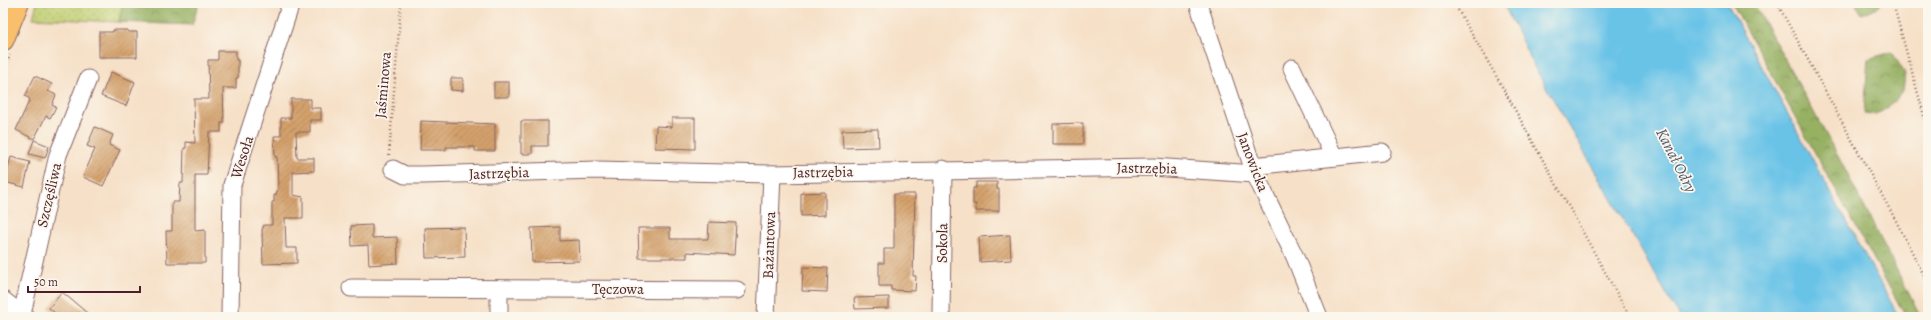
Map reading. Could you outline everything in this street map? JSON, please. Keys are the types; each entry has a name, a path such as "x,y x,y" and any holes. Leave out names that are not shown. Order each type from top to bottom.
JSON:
{"main road":[{"path":"3,40 18,3"}],"street":[{"name":"Wesoła","path":"230,317 232,185 291,3"},
{"name":"Janowicka","path":"1198,3 1254,170 1295,257 1319,317"},
{"path":"1292,68 1334,158"},
{"name":"Szczęśliwa","path":"24,316 58,155 88,79"},
{"name":"Jastrzębia","path":"393,169 405,175 597,170 772,174 943,169 1153,167 1254,170 1382,152"},
{"name":"Sokola","path":"941,317 943,169"},
{"name":"Bażantowa","path":"766,317 772,174"},
{"name":"Tęczowa","path":"351,288 737,290"},
{"path":"499,289 499,317"},
{"path":"3,300 24,316"}],"path":[{"name":"Jaśminowa","path":"393,169 388,151 401,3"},
{"path":"1454,3 1500,81 1630,317"},
{"path":"1777,3 1895,219 1928,283"},
{"path":"1892,3 1928,130"}],"green space":[{"path":"37,3 123,3 119,22 33,18"},
{"path":"123,3 199,3 192,25 119,22"},
{"path":"1732,3 1754,3 1840,160 1921,317 1906,317"},
{"path":"1855,3 1880,3 1880,6 1862,14"},
{"path":"1892,52 1905,74 1903,88 1896,100 1881,112 1870,115 1864,114 1868,59"}],"water":[{"name":"Kanał Odry","path":"1503,3 1727,3 1899,317 1680,317 1535,68"}],"building":[{"path":"113,30 128,30 128,32 137,32 137,57 99,57 99,32 113,32"},
{"path":"218,51 236,51 236,60 238,60 238,78 236,78 236,88 223,88 224,123 221,123 221,132 209,132 207,175 195,175 195,231 205,230 205,263 167,263 166,231 172,231 172,202 179,202 180,183 183,183 184,148 186,148 186,142 195,143 194,99 209,99 208,60 218,60"},
{"path":"111,72 135,82 126,106 101,96"},
{"path":"35,76 52,84 48,91 56,95 52,105 56,107 50,118 46,116 34,139 16,130 30,99 25,96"},
{"path":"451,78 463,78 463,91 451,90"},
{"path":"494,82 509,82 509,97 494,97"},
{"path":"291,99 311,99 311,108 321,108 321,120 310,120 310,132 296,132 297,158 314,158 314,171 293,172 293,195 303,197 303,218 285,218 286,248 297,248 297,263 263,264 262,230 264,225 272,225 272,202 274,202 274,195 276,195 278,188 277,157 275,157 274,136 281,136 281,118 291,118"},
{"path":"672,118 695,118 695,149 655,148 656,126 672,127"},
{"path":"421,121 495,124 495,151 475,151 475,147 446,147 446,150 420,150"},
{"path":"521,121 548,121 548,146 532,146 532,154 521,154"},
{"path":"1083,123 1083,144 1053,144 1053,124"},
{"path":"95,127 113,135 109,145 120,150 103,186 83,177 95,149 87,146"},
{"path":"878,129 879,147 843,148 842,130"},
{"path":"34,140 49,146 45,158 29,154"},
{"path":"11,157 30,162 24,187 4,182"},
{"path":"976,182 997,182 997,189 999,189 999,211 976,211 976,204 973,204 973,188 976,188"},
{"path":"825,192 825,215 801,216 801,193"},
{"path":"894,194 915,194 913,276 916,276 915,291 891,290 891,286 879,286 879,263 884,263 884,249 894,249"},
{"path":"709,222 736,223 734,255 687,252 687,258 639,258 638,228 670,228 670,239 708,239"},
{"path":"372,225 372,238 397,237 398,263 369,265 368,245 352,246 351,226"},
{"path":"464,227 465,257 426,258 425,228"},
{"path":"560,227 560,241 579,240 580,261 532,262 531,228"},
{"path":"1010,235 1011,260 980,262 979,237"},
{"path":"803,267 828,268 827,292 802,291"},
{"path":"62,292 92,317 60,317 49,308"},
{"path":"889,297 889,308 855,309 854,298"}]}
